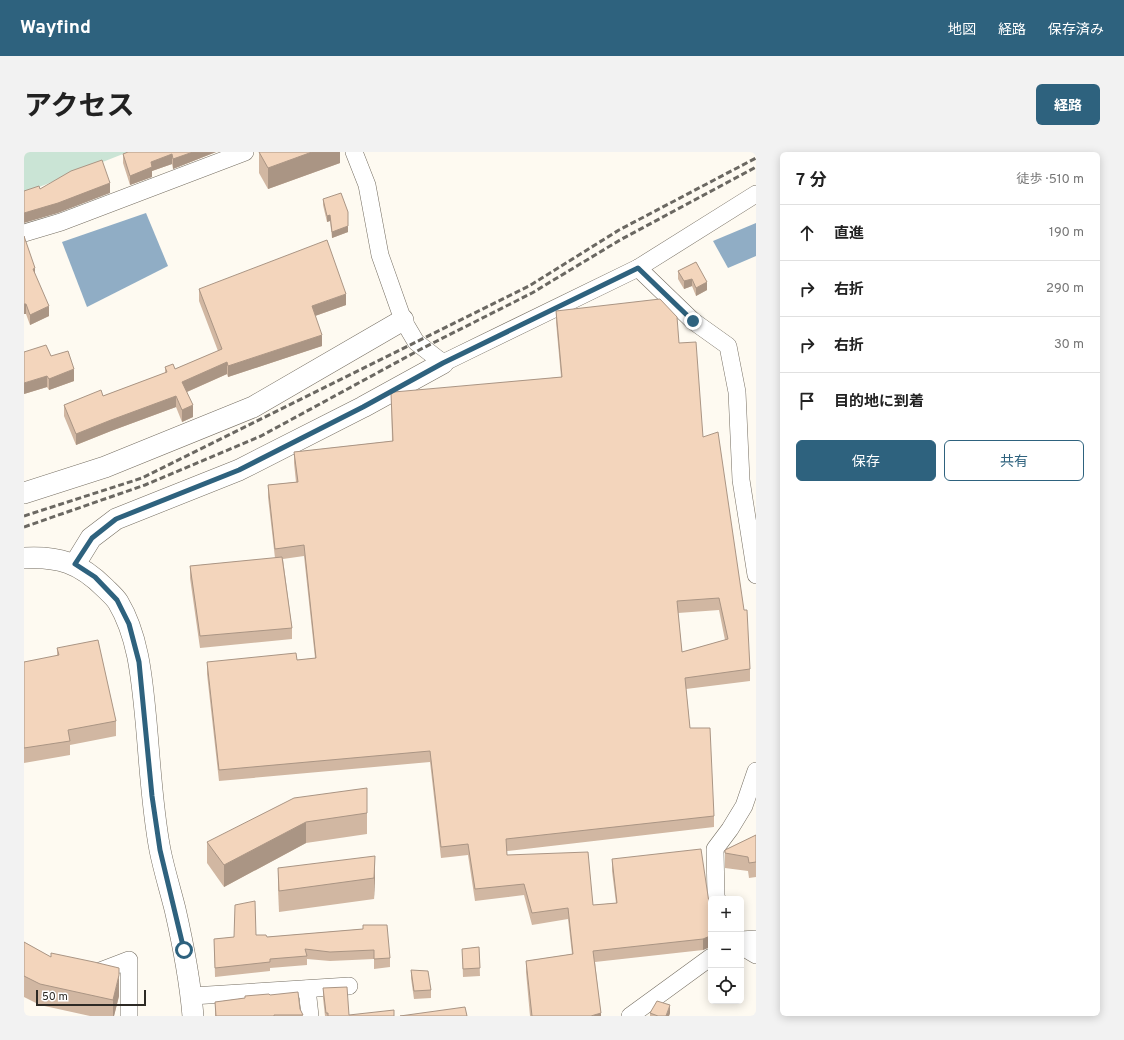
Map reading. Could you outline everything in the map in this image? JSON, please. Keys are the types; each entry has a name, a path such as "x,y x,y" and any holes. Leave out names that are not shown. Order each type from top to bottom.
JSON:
{"street":[{"path":"24,233 61,222 245,152"},
{"path":"354,152 367,185 380,255 403,320 416,342 443,363"},
{"path":"75,564 92,538 116,519 239,470 363,407 443,363 638,268 756,194"},
{"path":"638,268 693,321 728,346 737,392 741,480 756,575"},
{"path":"24,493 105,467 253,407 403,320"},
{"path":"24,558 35,557 60,560 75,564 95,577 117,600 129,624 139,662 152,796 160,850 181,936 193,1006 308,989 349,986"},
{"path":"716,896 715,850 744,806 756,770"},
{"path":"744,940 756,939"},
{"path":"744,948 756,955"},
{"path":"630,1016 708,959"},
{"path":"74,969 95,973 129,960 129,1016"},
{"path":"308,989 310,1016"}],"green space":[{"path":"24,152 128,152 24,193"}],"water":[{"path":"146,213 168,266 87,307 62,242"},
{"path":"756,223 756,256 728,268 713,241"}],"building":[{"path":"128,152 193,152 173,159 172,154 151,162 152,167 130,176 123,154"},
{"path":"259,152 312,152 268,168"},
{"path":"102,160 110,183 58,203 24,213 24,191 39,186 40,189 71,171"},
{"path":"341,193 348,212 348,226 332,232 330,215 327,216 323,199"},
{"path":"24,236 35,268 33,269 49,306 30,315 26,304 24,304"},
{"path":"327,240 346,294 312,306 322,335 228,366 227,362 182,382 193,405 182,410 176,396 76,434 64,405 101,390 103,396 167,372 165,367 173,364 175,369 222,349 199,289"},
{"path":"696,262 707,282 696,288 692,279 684,281 678,271"},
{"path":"660,299 677,317 679,343 696,342 703,437 718,432 744,610 747,610 750,669 685,678 690,728 710,728 714,816 506,839 507,855 588,852 593,905 617,903 612,859 701,849 708,896 708,937 703,939 593,951 601,1013 591,1016 532,1016 526,961 573,954 568,908 532,913 524,884 475,889 468,844 441,847 430,751 219,770 207,662 296,653 297,660 316,658 304,545 275,549 268,485 298,482 294,452 393,441 391,394 394,392 562,377 556,311","holes":["719,598 728,639 682,652 677,601"]},
{"path":"46,345 51,356 68,351 74,369 49,379 47,376 24,383 24,352"},
{"path":"282,557 292,628 200,636 190,566"},
{"path":"98,640 116,721 68,730 70,741 24,748 24,662 59,655 57,648"},
{"path":"367,788 367,813 306,822 224,865 207,842 294,798"},
{"path":"756,835 756,862 749,863 748,857 725,853 725,850"},
{"path":"375,856 374,878 279,891 278,868"},
{"path":"255,901 256,935 266,935 267,937 363,929 363,925 387,925 390,958 374,959 374,950 330,952 305,949 307,956 270,959 270,962 215,968 214,939 234,937 235,905"},
{"path":"24,942 51,957 51,953 119,968 119,975 113,1000 40,984 24,976"},
{"path":"479,947 480,968 463,969 462,949"},
{"path":"411,970 428,971 431,990 414,991"},
{"path":"347,987 349,1015 394,1010 394,1016 328,1016 328,1013 326,1013 323,988"},
{"path":"298,992 300,1009 303,1015 216,1016 215,1002 245,998 245,996"},
{"path":"657,1001 670,1005 666,1016 658,1016 650,1013"},
{"path":"465,1007 467,1016 400,1016"}],"railway":[{"path":"24,516 142,478 529,286 619,230 756,158"},
{"path":"24,527 145,485 261,436 423,348 532,293 620,240 756,167"}],"route":[{"path":"184,950 160,850 152,796 139,662 129,624 117,600 95,577 75,564 92,538 116,519 239,470 363,407 443,363 638,268 693,321"}]}
